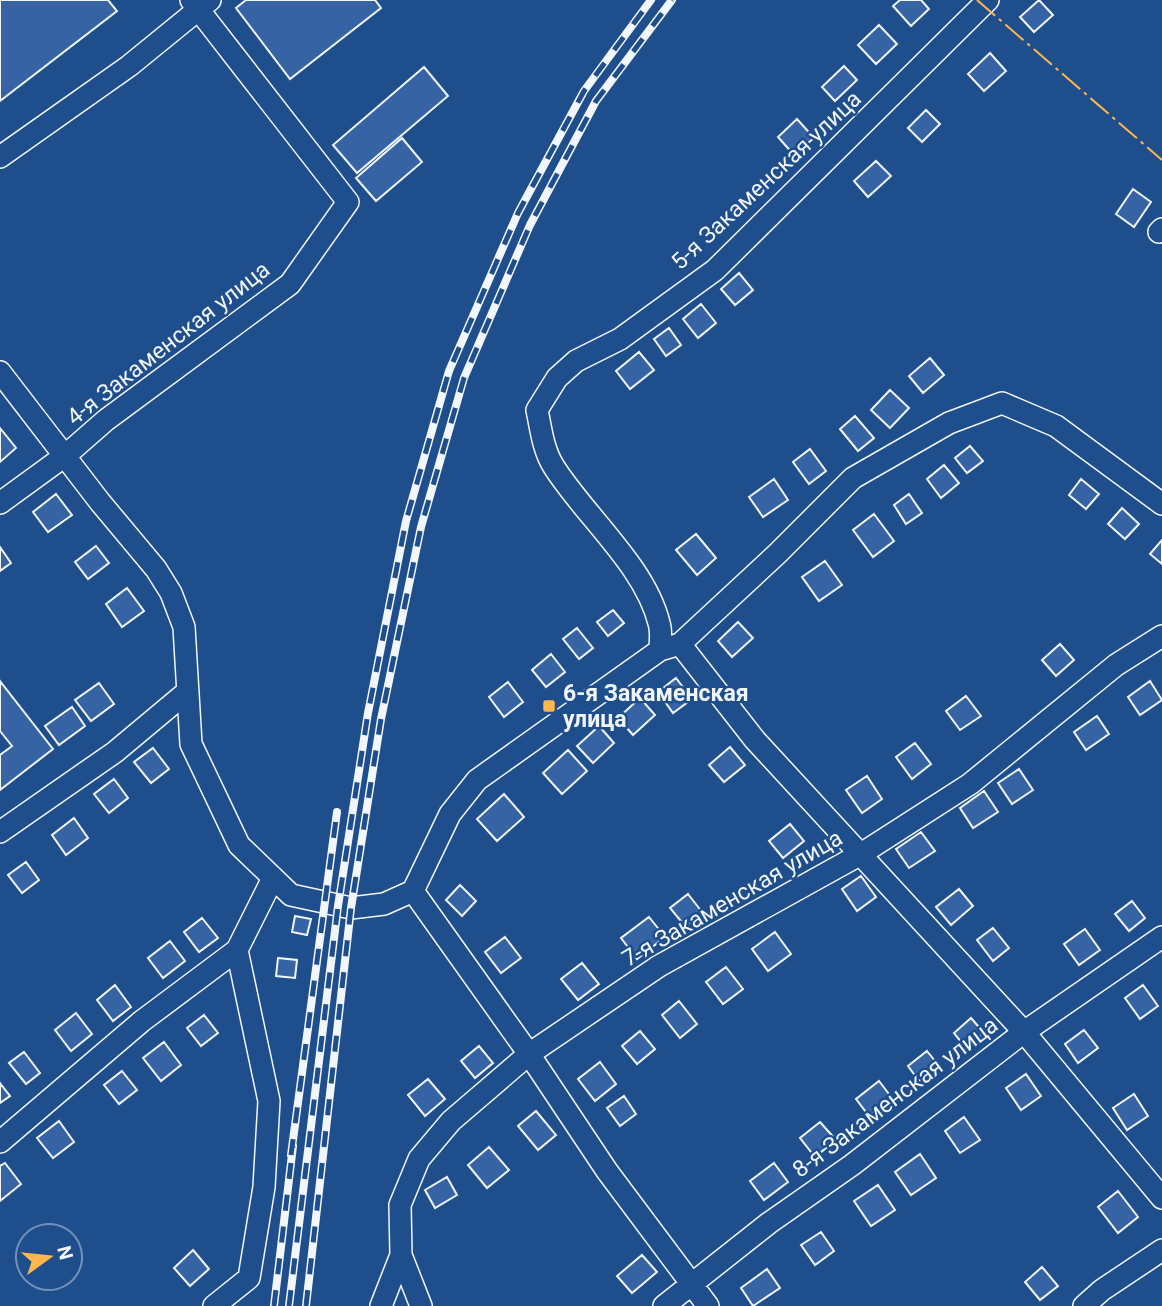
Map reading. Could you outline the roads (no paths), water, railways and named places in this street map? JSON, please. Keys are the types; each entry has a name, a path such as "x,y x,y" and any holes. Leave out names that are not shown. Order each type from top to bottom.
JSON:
{"street":[{"name":"5-я Закаменская улица","path":"670,647 650,599 626,562 553,466 537,410 557,378 576,361 620,339 715,270 988,0"},
{"path":"0,157 128,66 200,4"},
{"name":"4-я Закаменская улица","path":"0,503 66,456 106,420 290,284 348,202 200,4"},
{"path":"0,372 100,502 156,569 171,593 184,626 191,744 239,845 291,895 351,908 384,904 413,891 450,814 477,780 670,647 777,554 853,478 949,424 1002,403 1056,426 1162,505"},
{"name":"7-я Закаменская улица","path":"401,1255 400,1205 419,1159 451,1121 529,1054 659,966 861,853 970,784 1116,665 1162,636"},
{"path":"670,647 1024,1032 1162,1198"},
{"path":"0,832 115,752 188,691"},
{"path":"0,1142 142,1021 237,950 273,878"},
{"path":"413,891 529,1054 607,1171 708,1306"},
{"name":"8-я Закаменская улица","path":"664,1306 690,1283 769,1223 852,1166 1024,1032 1162,937"},
{"path":"214,1306 248,1278 264,1187 269,1101 237,950"},
{"path":"1084,1306 1102,1290 1162,1250"},
{"path":"381,1306 401,1255"},
{"path":"401,1255 421,1306"}],"railway":[{"path":"289,1306 338,906 368,713 406,521 449,371 518,213 584,91 651,0"},
{"path":"306,1306 351,908 381,719 421,527 464,378 530,225 596,101 672,0"},
{"path":"291,1155 337,812"},
{"path":"274,1306 293,1146"}],"place":[{"name":"6-я Закаменская улица","path":"549,706"}]}
